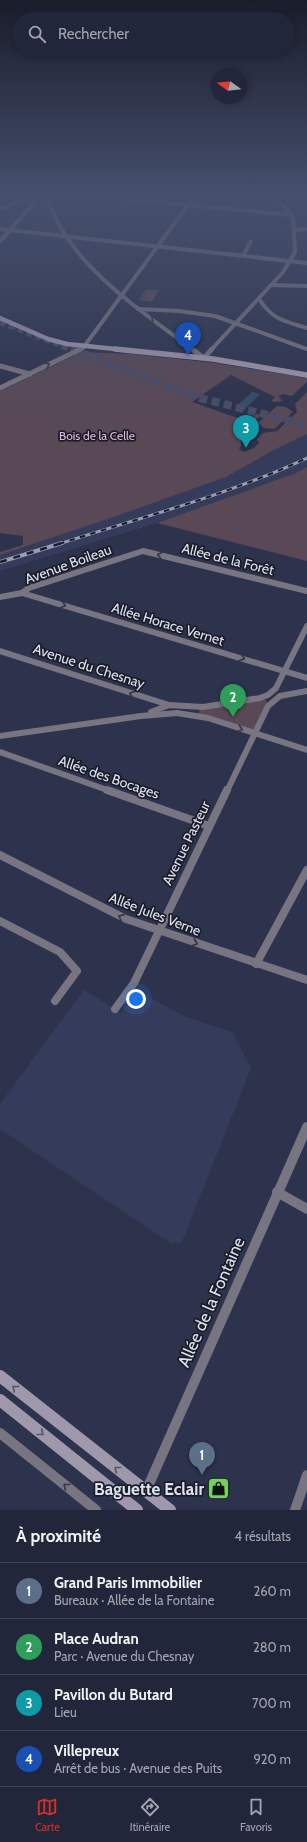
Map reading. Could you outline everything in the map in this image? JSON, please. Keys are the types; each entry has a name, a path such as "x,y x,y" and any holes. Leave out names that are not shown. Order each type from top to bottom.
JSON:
{"street":[{"path":"93,268 138,309 204,358"},
{"path":"0,388 85,346 141,268"},
{"path":"204,358 271,286 285,268"},
{"path":"271,286 307,286"},
{"path":"259,299 268,312 284,321 307,328"},
{"path":"138,309 198,313 238,322 307,349"},
{"path":"0,315 73,345"},
{"path":"0,318 54,341 73,345 204,358 307,375"},
{"path":"0,366 30,374"},
{"name":"Allée de la Forêt","path":"143,551 307,591"},
{"name":"Avenue Boileau","path":"0,597 22,593 29,588 143,551"},
{"name":"Allée Horace Vernet","path":"22,593 307,678"},
{"path":"0,736 141,716 169,709 203,707 260,698 268,695 276,688 307,626"},
{"name":"Avenue du Chesnay","path":"0,651 169,709"},
{"name":"Avenue Pasteur","path":"115,1009 134,983 271,701 285,694 307,691"},
{"path":"199,715 199,711 203,707"},
{"path":"169,709 177,713 199,715 307,750"},
{"name":"Allée des Bocages","path":"0,752 209,826"},
{"name":"Allée Jules Verne","path":"0,855 107,910 158,931 307,980"},
{"path":"256,964 307,870"},
{"path":"0,921 60,952 77,971 56,1001"},
{"name":"Allée de la Fontaine","path":"146,1491 307,1127"},
{"path":"277,1192 307,1209"},
{"path":"0,1376 170,1510"},
{"path":"0,1400 137,1510"},
{"path":"0,1433 96,1510"},
{"path":"295,1510 307,1475"}],"shaded area":[{"path":"307,434 307,467 296,473 157,523 0,571 0,555 114,517 226,477 274,450"},
{"path":"84,990 121,1013 136,990 186,1017 232,1032 251,1068 181,1244 173,1241 172,1244 0,1129 0,1104"}],"green space":[{"path":"146,289 159,290 152,302 139,300"},
{"name":"Bois de la Celle","path":"82,352 132,354 215,363 307,378 307,382 292,396 283,394 278,396 283,401 276,402 271,401 275,397 231,375 192,402 246,421 249,421 257,414 261,415 253,422 238,423 251,426 258,431 252,438 245,438 240,443 242,444 239,449 244,452 254,448 259,443 257,439 263,433 277,431 297,412 295,404 307,392 307,434 274,450 226,477 114,517 0,555 0,552 23,545 23,536 0,533 0,391"},
{"path":"277,406 286,407 293,412 274,429 264,428 258,423"},
{"path":"307,467 307,561 157,523 296,473"},
{"path":"260,698 266,700 268,706 255,734 199,715 199,711 203,707"}],"building":[{"path":"252,392 260,394 243,411 235,408"}],"tunnel":[{"path":"0,322 73,350"},
{"path":"71,349 200,398 307,425"}],"railway":[{"path":"59,544 216,494 307,458"},
{"path":"0,562 62,543"}],"place":[{"name":"Villepreux","path":"188,355"},
{"name":"Pavillon du Butard","path":"246,448"},
{"name":"Place Audran","path":"233,717"},
{"name":"Grand Paris Immobilier","path":"202,1475"},
{"name":"Baguette Eclair","path":"219,1489"}]}
